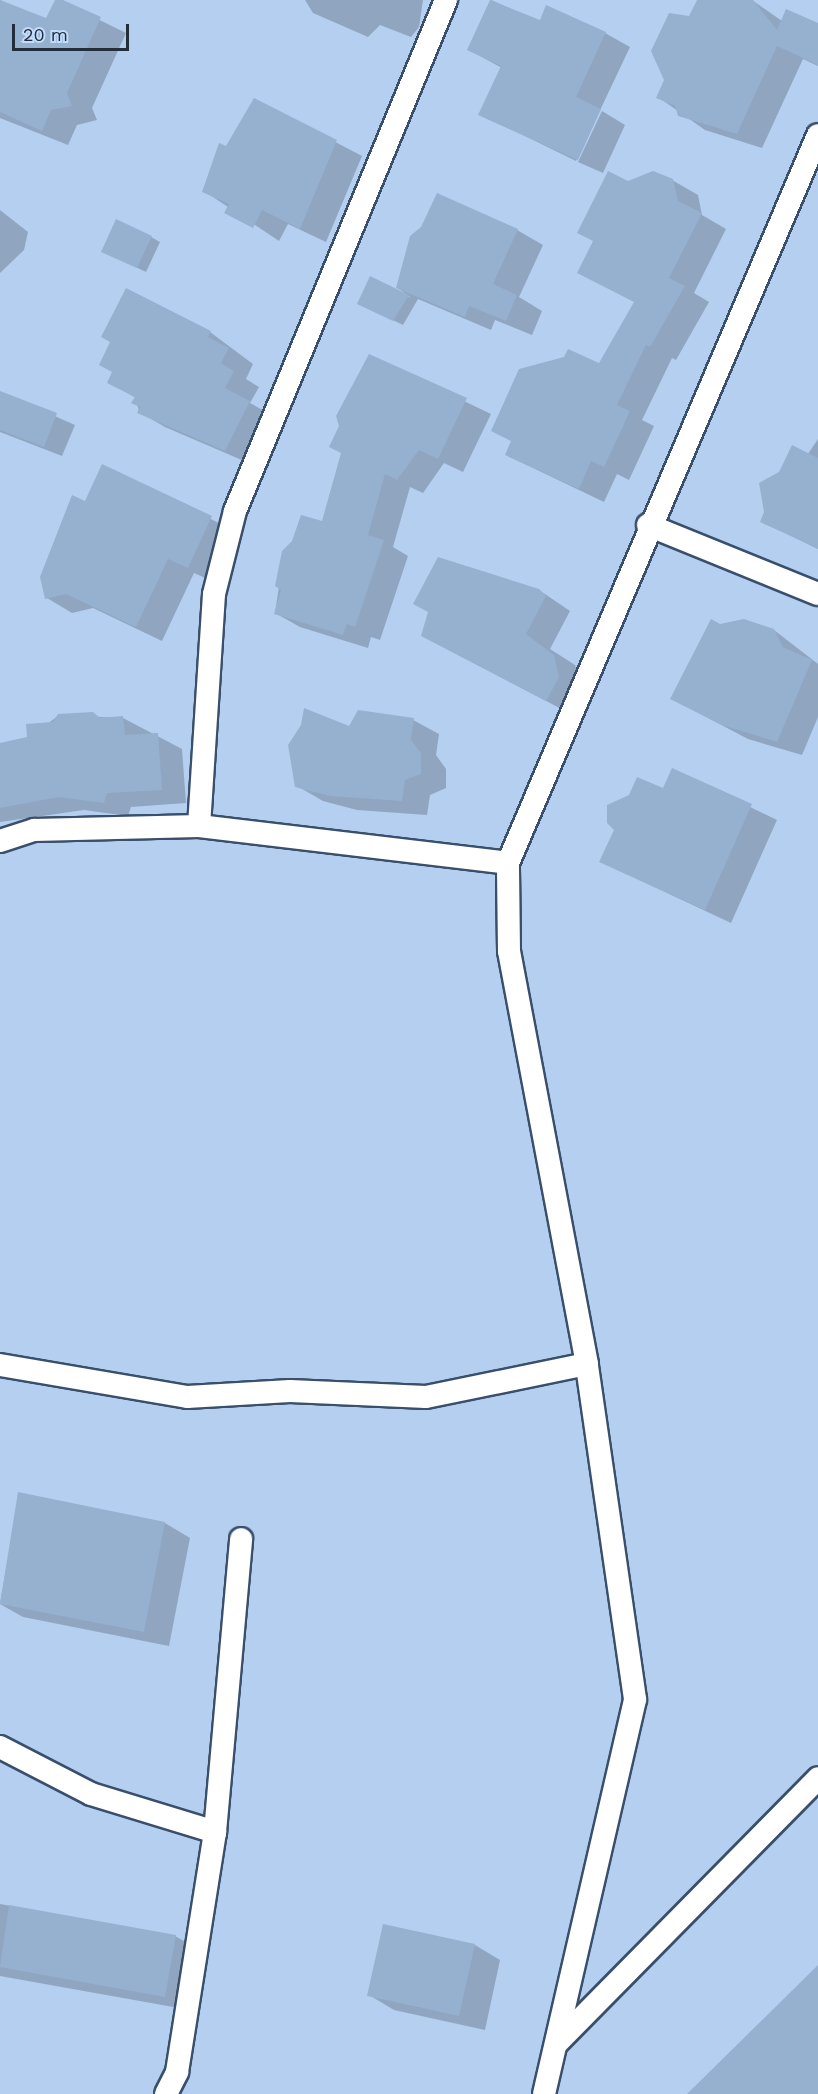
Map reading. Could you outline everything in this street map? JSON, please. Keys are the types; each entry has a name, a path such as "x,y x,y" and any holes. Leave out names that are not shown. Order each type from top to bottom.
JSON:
{"lane":[{"path":"199,826 214,594 235,511 447,0"},
{"path":"544,2094 634,1699 587,1364 509,951 508,863 648,525 818,135"},
{"path":"648,525 818,594"},
{"path":"0,841 34,830 199,826 508,863"},
{"path":"0,1365 187,1397 290,1391 426,1397 587,1364"},
{"path":"166,2094 177,2072 215,1832 241,1539"},
{"path":"0,1747 92,1794 215,1832"},
{"path":"556,2044 818,1778"}],"building":[{"path":"0,0 46,18 55,0 63,0 101,17 67,93 72,106 51,110 42,131 0,112"},
{"path":"490,0 540,20 546,5 606,32 576,97 601,109 578,160 478,115 501,66 467,50"},
{"path":"697,0 753,0 777,30 786,9 818,23 818,65 777,46 737,134 678,116 675,106 656,98 664,80 651,51 669,13 689,16"},
{"path":"254,98 337,140 300,229 262,210 253,228 224,213 229,204 202,192 219,143 226,146"},
{"path":"608,171 628,181 653,171 673,179 678,201 702,213 669,278 685,286 650,347 646,345 617,405 630,411 604,467 591,461 579,489 505,455 511,441 491,431 519,369 564,357 568,349 599,363 634,302 577,273 593,241 577,233"},
{"path":"437,193 518,229 493,284 517,295 506,321 469,306 465,317 396,288 410,236 421,227"},
{"path":"116,219 152,236 137,268 101,252"},
{"path":"370,276 409,295 393,321 357,304"},
{"path":"126,288 211,331 208,337 229,348 221,363 234,371 225,388 250,401 225,451 137,413 140,407 131,403 135,397 107,383 112,372 99,365 110,342 101,337"},
{"path":"369,354 467,398 438,459 419,450 397,480 385,474 368,535 384,540 355,627 347,624 343,635 274,614 281,590 275,586 282,551 292,541 301,515 322,521 341,453 329,447 339,426 336,416"},
{"path":"0,391 57,413 44,447 0,430"},
{"path":"792,445 818,458 818,548 760,522 764,512 759,483 779,472"},
{"path":"102,464 212,516 188,568 168,559 136,627 66,594 45,599 40,577 72,495 85,501"},
{"path":"438,557 539,589 546,596 526,634 554,655 559,677 546,701 421,636 428,612 413,604"},
{"path":"711,619 720,624 744,619 774,629 783,647 812,660 777,742 722,725 670,699"},
{"path":"304,708 349,726 358,710 414,718 411,740 421,753 421,774 405,780 402,801 330,796 295,787 288,745 301,725"},
{"path":"93,712 100,718 123,716 125,735 158,733 162,790 107,793 104,803 59,797 0,808 0,743 27,737 26,724 53,722 58,714"},
{"path":"672,768 752,804 705,910 599,862 614,830 607,823 607,805 629,795 637,777 663,788"},
{"path":"18,1492 165,1522 144,1632 0,1604"},
{"path":"9,1905 176,1935 165,1997 0,1967"},
{"path":"383,1924 475,1944 459,2016 367,1996"},
{"path":"818,1965 818,2094 687,2094"}]}
